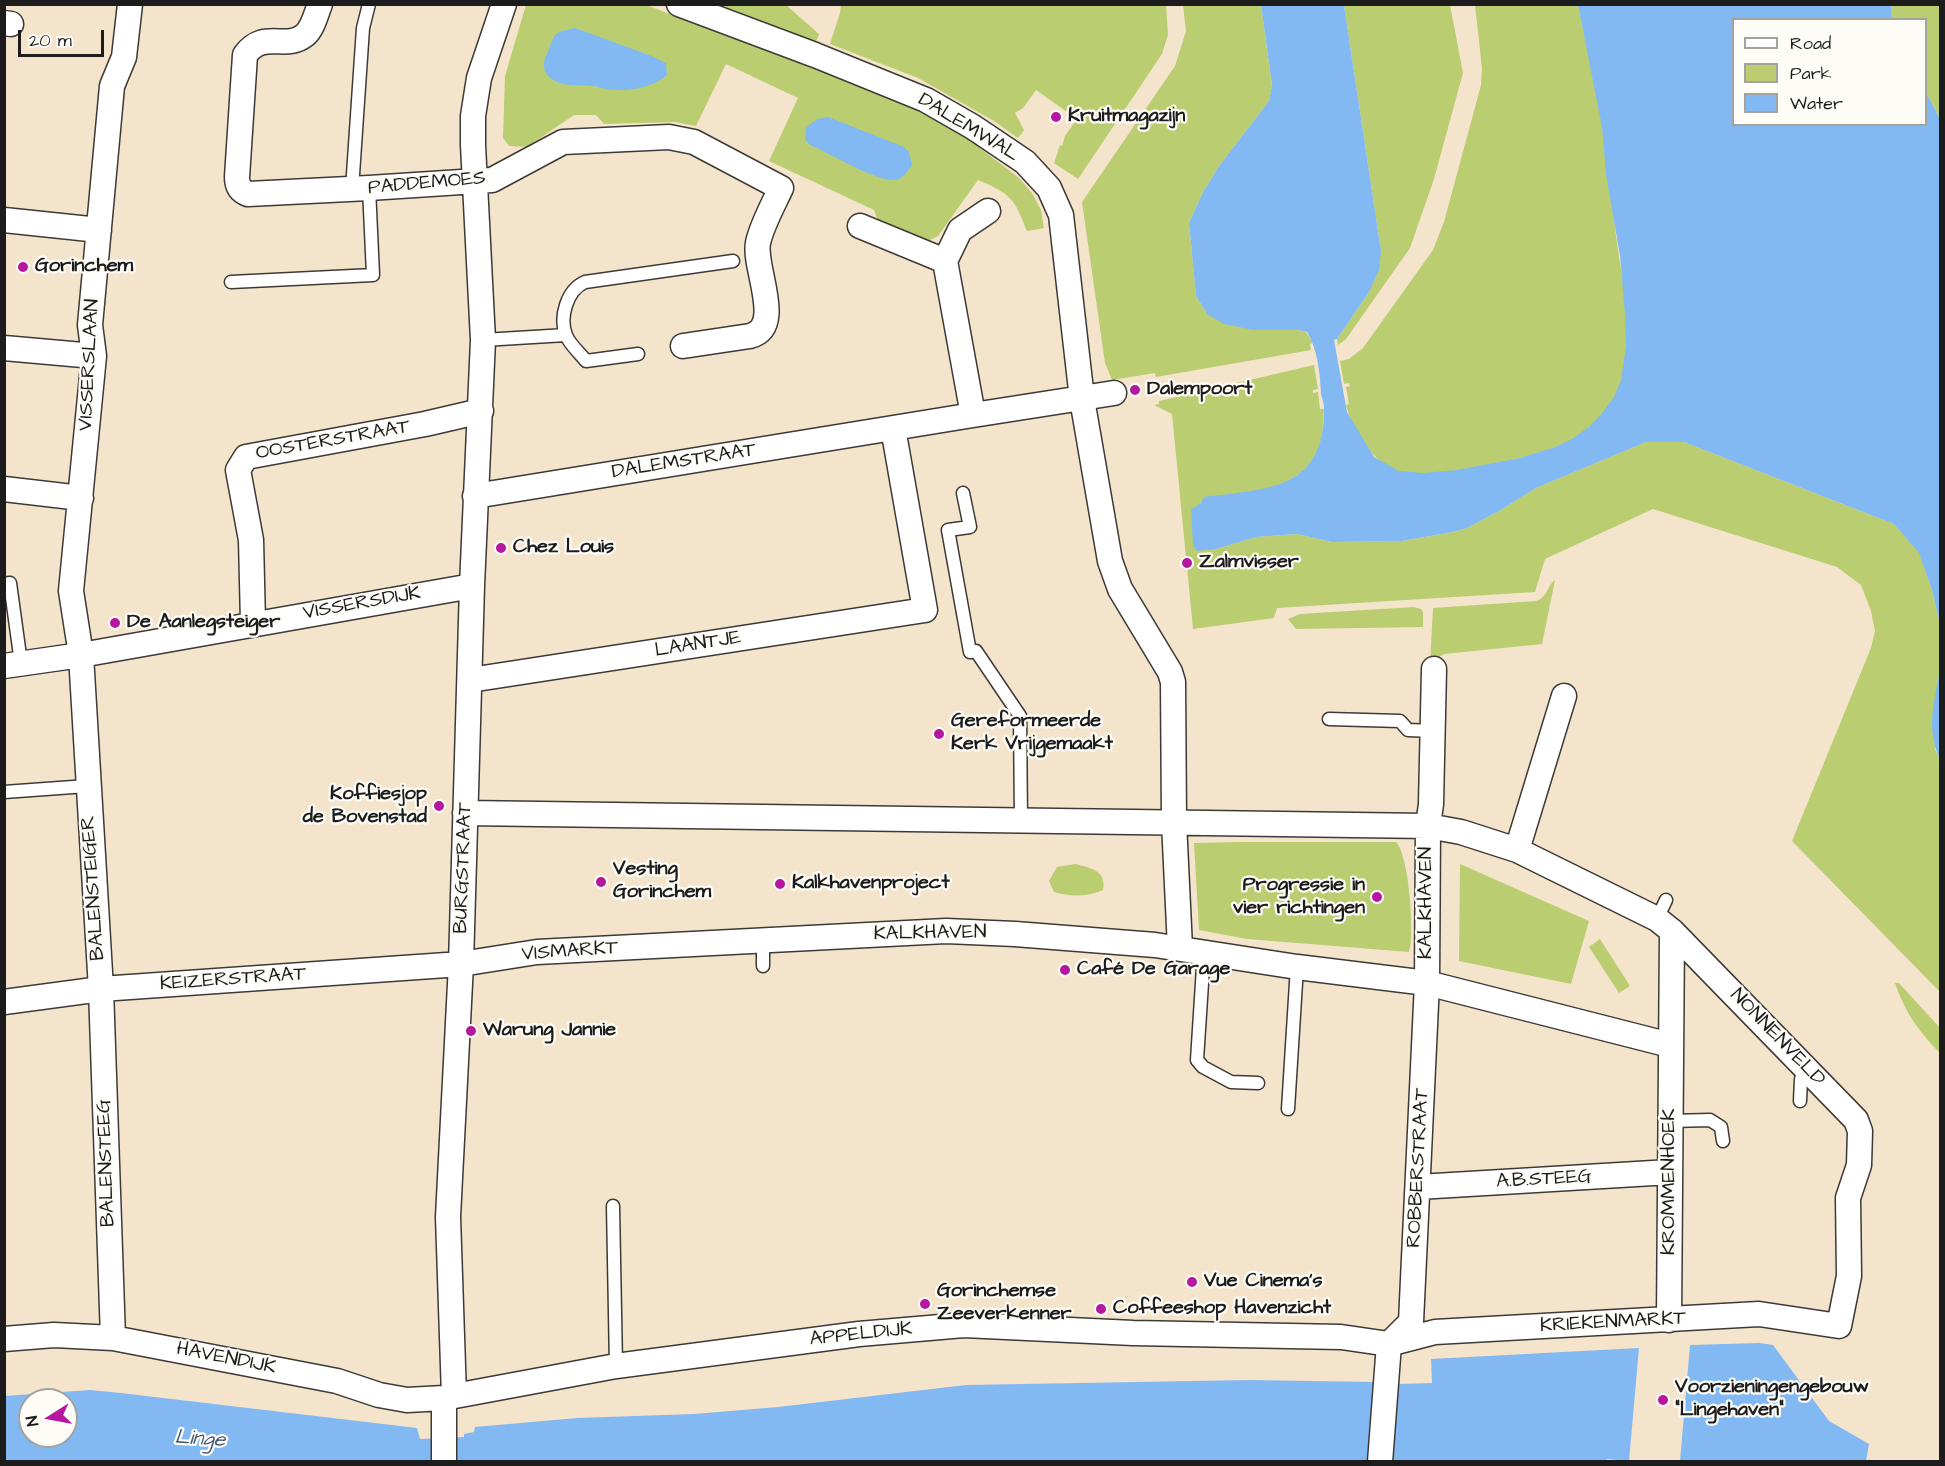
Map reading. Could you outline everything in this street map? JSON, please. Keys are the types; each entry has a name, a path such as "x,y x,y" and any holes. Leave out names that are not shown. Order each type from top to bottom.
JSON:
{"street":[{"name":"VISSERSLAAN","path":"81,655 71,591 94,356 90,324 112,86 124,57 130,4"},
{"name":"PADDEMOES","path":"320,4 306,34 286,42 265,40 250,48 245,55 237,183 244,192 248,194 361,189 492,180 563,142 669,136 694,142 780,188 757,244 767,313 763,328 750,336 683,346"},
{"name":"BURGSTRAAT","path":"444,1461 449,1397 448,1217 461,964 475,496 483,340 473,145 475,98 479,78 504,4"},
{"name":"DALEMWAL","path":"679,4 926,100 1012,152 1038,174 1049,188 1061,215 1083,399 1110,561 1116,579 1172,677 1174,822"},
{"path":"973,415 945,261 960,230 988,211"},
{"path":"4,220 99,230"},
{"path":"860,226 945,261"},
{"path":"4,348 94,356"},
{"name":"DALEMSTRAAT","path":"475,496 1114,393"},
{"name":"OOSTERSTRAAT","path":"253,623 251,540 238,470 246,457 425,424 481,411"},
{"name":"LAANTJE","path":"470,680 925,610 893,428"},
{"path":"4,489 81,498"},
{"name":"VISSERSDIJK","path":"13,665 472,586"},
{"name":"BALENSTEIGER","path":"81,655 87,786 102,989"},
{"path":"1428,826 1431,804 1434,669"},
{"path":"1517,850 1564,696"},
{"name":"KALKHAVEN","path":"465,813 1428,826 1427,983 1297,967 1180,948 1015,934 946,931 679,946"},
{"path":"1174,822 1180,948"},
{"name":"NONNENVELD","path":"1428,826 1461,832 1517,850 1665,917 1856,1119 1860,1131 1859,1165 1848,1198 1849,1276 1839,1326"},
{"name":"KROMMENHOEK","path":"1665,917 1670,1045 1669,1320"},
{"name":"VISMARKT","path":"461,964 537,952 679,946"},
{"name":"KEIZERSTRAAT","path":"4,1002 102,989 461,964"},
{"path":"1427,983 1670,1045"},
{"name":"ROBBERSTRAAT","path":"1389,1344 1411,1322 1427,983"},
{"name":"BALENSTEEG","path":"102,989 113,1338"},
{"name":"A.B.STEEG","path":"1418,1187 1670,1172"},
{"name":"KRIEKENMARKT","path":"1389,1344 1435,1332 1759,1314 1839,1326"},
{"name":"APPELDIJK","path":"449,1397 616,1366 859,1334 964,1325 1133,1334 1341,1337 1389,1344"},
{"name":"HAVENDIJK","path":"4,1339 54,1335 113,1338 338,1381 392,1399 449,1397"},
{"path":"1380,1461 1389,1344"}],"lane":[{"path":"231,282 373,275 361,189 363,28 369,4"},
{"path":"638,354 586,361 566,335 565,319 568,298 578,285 585,282 733,261"},
{"path":"483,340 566,335"},
{"path":"963,493 970,526 948,530 970,652 976,651 1020,716 1021,822"},
{"path":"4,584 10,583 13,665"},
{"path":"1329,719 1400,721 1408,730 1433,731"},
{"path":"4,792 87,786"},
{"path":"763,941 763,966"},
{"path":"1204,952 1197,1059 1203,1066 1231,1082 1258,1083"},
{"path":"1288,1109 1297,967"},
{"path":"1800,1101 1801,1079 1809,1071"},
{"path":"1670,1121 1710,1120 1716,1122 1721,1127 1723,1141"},
{"path":"613,1206 616,1366"}],"green space":[{"path":"1166,4 1168,35 1162,54 1078,179 1054,163 1060,145 1062,146 1065,136 1077,119 1036,90 1023,108 1015,113 1024,130 1018,138 994,121 918,78 830,44 841,5"},
{"path":"526,5 646,5 871,89 930,115 959,132 1019,178 1032,193 1041,210 1044,228 1027,231 1010,198 998,189 978,180 938,236 922,244 880,226 874,210 769,161 798,98 726,64 696,126 675,122 604,124 596,115 574,115 527,147 509,146 503,138 505,76","holes":["619,45 649,55 608,89 567,83"]},
{"path":"715,5 786,5 819,34 816,42"},
{"path":"1183,5 1261,5 1272,86 1269,101 1219,166 1203,192 1189,223 1196,296 1207,314 1306,332 1313,343 1310,344 1311,350 1156,377 1155,373 1112,380 1105,363 1082,202 1175,66 1186,31"},
{"path":"1344,5 1450,5 1463,73 1434,179 1410,248 1346,339 1338,345 1337,339 1369,292 1381,251"},
{"path":"1475,5 1578,5 1604,137 1626,304 1625,362 1614,398 1596,421 1573,439 1536,453 1483,466 1455,471 1408,473 1392,469 1384,464 1363,442 1346,405 1349,404 1346,387 1350,386 1349,383 1344,384 1340,361 1349,359 1363,348 1433,250 1444,222 1481,85 1482,69"},
{"path":"1891,5 1940,5 1940,119 1927,94 1927,18 1892,18"},
{"path":"1314,365 1318,389 1313,390 1313,393 1318,392 1320,409 1324,409 1321,438 1316,454 1307,467 1282,483 1251,492 1204,498 1200,504 1216,549 1256,537 1297,534 1332,542 1402,541 1453,532 1467,528 1536,488 1646,442 1684,442 1894,524 1919,552 1932,590 1940,624 1935,749 1940,760 1940,992 1792,841 1871,648 1875,631 1871,611 1861,585 1837,567 1653,509 1545,559 1535,592 1277,608 1274,618 1193,629 1172,414 1154,405 1159,404 1159,401"},
{"path":"1555,580 1542,644 1444,654 1430,665 1433,608 1536,601 1543,597"},
{"path":"1414,607 1423,612 1423,627 1296,629 1288,619 1300,614"},
{"path":"1396,842 1401,849 1410,895 1411,943 1409,952 1247,939 1199,930 1194,843"},
{"path":"1076,864 1097,871 1103,878 1103,890 1079,896 1054,892 1049,881 1057,867"},
{"path":"1460,864 1589,921 1571,984 1459,961"},
{"path":"1600,939 1630,986 1619,993 1589,947"},
{"path":"1895,983 1899,983 1940,1028 1940,1053 1913,1021"}],"water":[{"path":"1261,5 1344,5 1381,251 1379,270 1369,292 1337,339 1334,340 1347,412 1374,457 1399,471 1423,473 1457,470 1520,458 1572,439 1589,427 1603,412 1614,397 1621,380 1626,346 1620,256 1606,174 1602,127 1578,5 1891,5 1892,18 1732,18 1732,126 1927,126 1927,94 1940,119 1940,624 1932,590 1919,553 1894,524 1684,442 1646,442 1536,488 1467,528 1453,532 1402,541 1332,542 1297,534 1256,537 1216,549 1197,551 1193,545 1191,509 1200,504 1204,497 1270,487 1288,480 1303,470 1315,455 1322,435 1324,408 1319,371 1314,347 1307,332 1254,330 1224,324 1207,314 1196,296 1189,223 1203,192 1219,166 1269,101 1272,85"},
{"path":"575,28 666,63 667,75 649,85 621,90 565,84 553,80 545,71 544,65 551,43 558,33"},
{"path":"828,117 904,147 909,152 912,165 899,179 880,178 810,145 805,139 806,128 817,119"},
{"path":"1940,668 1940,760 1933,736 1932,714"},
{"path":"1759,1343 1773,1345 1829,1421 1869,1444 1866,1461 1680,1461 1690,1345"},
{"name":"Linge","path":"1639,1348 1629,1461 1607,1459 1606,1462 5,1462 4,1396 18,1395 18,1448 78,1448 78,1391 90,1390 417,1428 420,1439 464,1437 464,1434 474,1432 475,1427 577,1418 694,1414 778,1407 966,1385 1250,1380 1374,1382 1372,1393 1397,1395 1398,1384 1432,1383 1431,1359"}],"place":[{"name":"Kruitmagazijn","path":"1056,117"},
{"name":"Gorinchem","path":"23,267"},
{"name":"Dalempoort","path":"1135,390"},
{"name":"Chez Louis","path":"501,548"},
{"name":"Zalmvisser","path":"1187,563"},
{"name":"De Aanlegsteiger","path":"115,623"},
{"name":"Gereformeerde Kerk Vrijgemaakt","path":"939,734"},
{"name":"Koffiesjop de Bovenstad","path":"439,806"},
{"name":"Vesting Gorinchem","path":"601,882"},
{"name":"Kalkhavenproject","path":"780,884"},
{"name":"Progressie in vier richtingen","path":"1377,897"},
{"name":"Café De Garage","path":"1065,970"},
{"name":"Warung Jannie","path":"471,1031"},
{"name":"Vue Cinema's","path":"1192,1282"},
{"name":"Gorinchemse Zeeverkenner","path":"925,1304"},
{"name":"Coffeeshop Havenzicht","path":"1101,1309"},
{"name":"Voorzieningengebouw \"Lingehaven\"","path":"1663,1400"}]}
